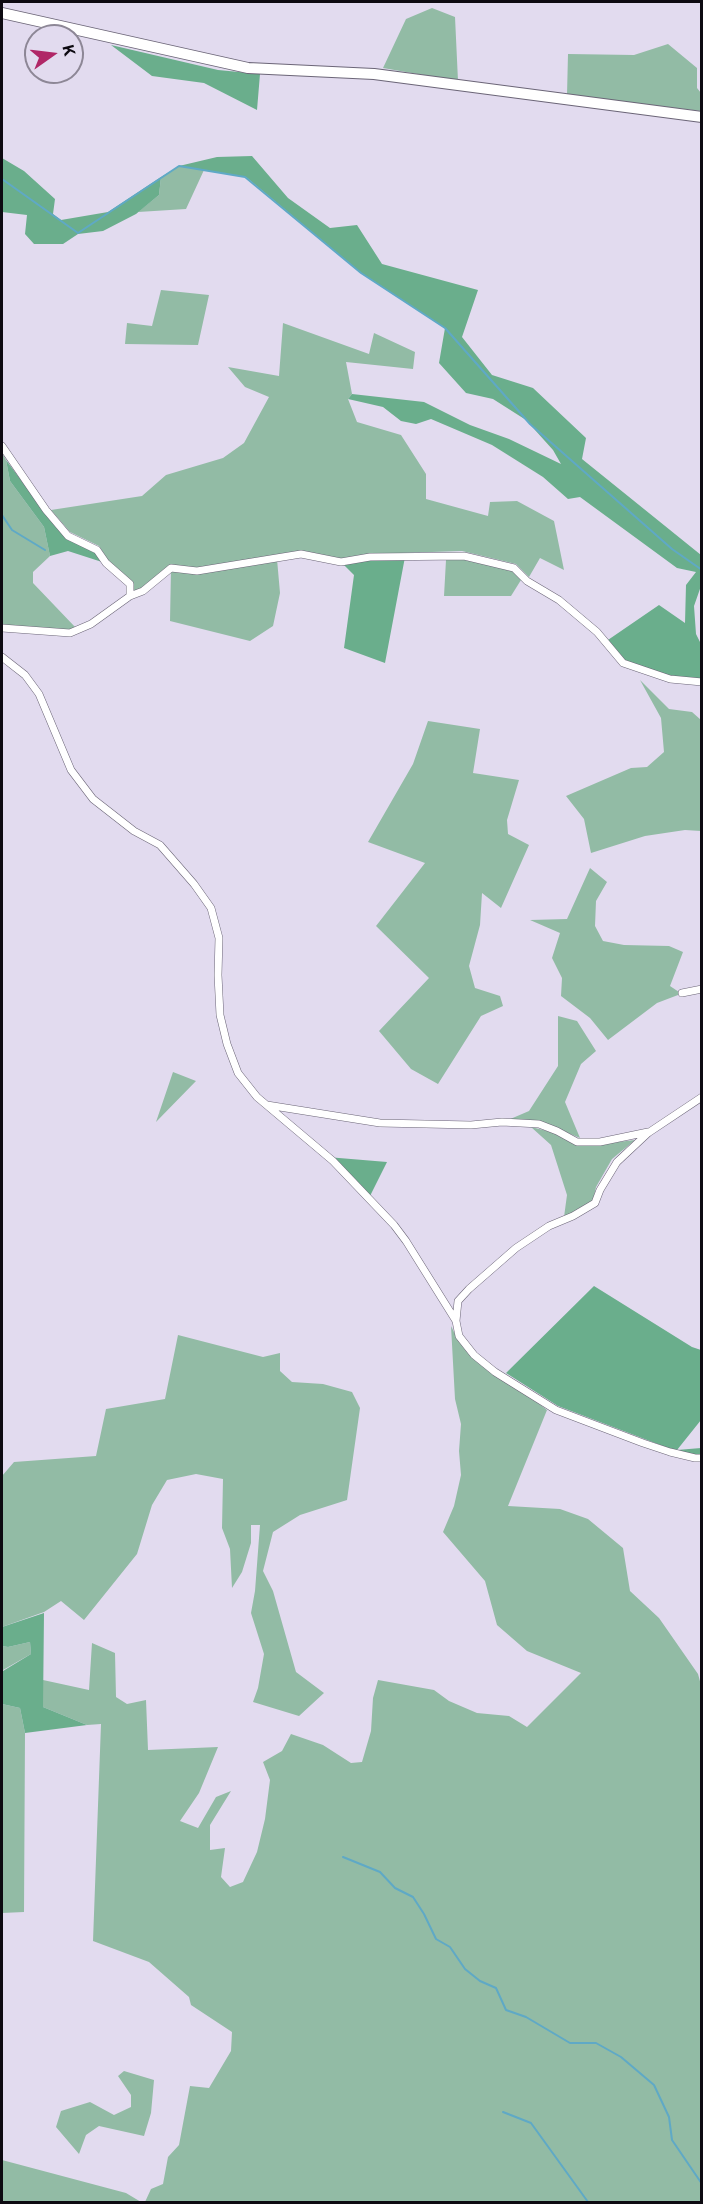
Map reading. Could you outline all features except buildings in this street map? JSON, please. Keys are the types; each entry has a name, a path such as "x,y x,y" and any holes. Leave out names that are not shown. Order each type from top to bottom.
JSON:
{"street":[{"path":"2,13 248,68 374,74 702,117"},
{"path":"2,447 46,510 68,536 97,550 106,563 130,584 130,596"},
{"path":"2,628 70,633 91,624 130,596 143,591 171,568 197,571 301,554 341,562 370,557 464,556 514,568 527,581 559,600 597,632 623,663 670,679 702,682"},
{"path":"2,657 25,675 39,694 71,770 93,799 134,831 160,845 194,884 211,908 219,938 219,1005 226,1044 238,1073 256,1097 333,1161 394,1225 456,1322"},
{"path":"682,993 702,989"},
{"path":"702,1097 652,1131 617,1162 595,1203 541,1231 516,1248 468,1289 458,1301 456,1322 459,1336 474,1355 495,1372 556,1410 670,1452 702,1458"},
{"path":"267,1105 380,1123 538,1124 558,1131 577,1142 600,1142 652,1131"}],"green space":[{"path":"432,8 455,17 458,81 383,68 406,19"},
{"path":"668,44 697,68 697,88 701,93 701,111 567,95 568,54 634,55"},
{"path":"111,45 218,70 260,74 257,110 204,83 152,76"},
{"path":"252,156 288,198 330,228 357,225 382,264 478,290 462,337 492,375 533,388 586,438 582,459 701,555 701,586 694,606 696,634 701,644 701,682 670,679 623,663 605,642 659,605 685,623 686,585 696,572 677,568 580,497 568,499 543,477 492,445 431,419 416,424 401,421 383,407 348,399 352,394 424,402 470,425 509,439 561,464 553,450 526,420 493,399 466,393 439,363 445,328 361,273 246,177 179,166 217,157"},
{"path":"2,158 24,171 55,199 53,214 61,220 108,212 161,177 159,195 136,214 103,231 78,234 63,244 34,244 25,234 27,215 2,212"},
{"path":"179,166 204,170 186,209 138,212 159,195 161,177"},
{"path":"161,290 209,295 198,345 125,344 127,323 152,326"},
{"path":"283,323 369,354 374,333 415,352 413,369 346,362 352,394 348,399 357,422 401,435 426,474 426,499 488,516 490,502 517,501 554,521 564,570 540,558 529,577 516,564 462,551 371,554 341,562 301,554 277,559 280,593 273,626 250,641 170,621 171,569 142,589 132,593 133,583 109,562 99,546 70,532 51,510 142,496 166,475 223,458 244,443 269,397 245,387 228,367 279,376"},
{"path":"2,453 6,460 10,481 44,527 50,556 33,572 33,583 76,628 70,631 2,625"},
{"path":"6,460 67,538 96,551 102,562 68,551 50,556 44,527 10,481"},
{"path":"370,557 405,557 385,663 344,648 354,575 344,565"},
{"path":"446,560 465,560 511,570 521,580 511,596 444,596"},
{"path":"640,680 669,709 692,712 701,720 701,831 685,830 645,836 591,853 584,819 566,796 631,768 647,767 664,752 661,718"},
{"path":"428,721 480,729 473,773 519,780 507,820 508,834 529,845 501,908 482,893 480,925 469,966 475,988 500,996 503,1006 481,1016 438,1084 411,1069 379,1031 429,978 376,926 425,863 368,842 413,764"},
{"path":"590,868 607,882 596,901 595,926 603,941 624,945 669,946 683,952 670,986 679,992 678,995 657,1003 608,1040 590,1018 561,996 562,978 552,958 560,933 530,920 567,919"},
{"path":"558,1016 577,1021 596,1051 581,1064 565,1102 580,1138 539,1121 508,1120 529,1111 558,1066"},
{"path":"173,1072 196,1081 156,1122"},
{"path":"531,1127 601,1144 635,1140 612,1159 596,1187 593,1201 564,1217 567,1195 551,1145"},
{"path":"327,1157 387,1162 368,1200"},
{"path":"594,1286 692,1347 701,1350 701,1420 677,1450 701,1448 701,1455 676,1451 558,1406 506,1373"},
{"path":"451,1326 458,1340 547,1410 508,1506 560,1509 588,1519 623,1548 630,1591 659,1618 698,1674 701,1685 701,2202 145,2202 151,2189 163,2184 168,2157 179,2145 190,2086 209,2088 231,2051 232,2032 191,2005 189,1997 149,1962 93,1941 101,1724 87,1725 43,1707 43,1680 89,1690 92,1643 115,1653 116,1697 127,1704 146,1700 148,1750 218,1747 199,1793 180,1821 198,1828 216,1797 231,1791 210,1825 210,1850 225,1848 221,1877 230,1887 243,1882 257,1852 265,1819 270,1780 263,1762 282,1751 291,1734 323,1745 351,1763 362,1762 371,1731 373,1698 378,1680 434,1690 449,1701 477,1713 509,1716 527,1727 581,1673 527,1651 497,1625 485,1581 443,1532 454,1506 461,1475 459,1451 461,1424 455,1399"},
{"path":"178,1335 263,1357 280,1353 280,1371 292,1382 323,1384 352,1392 360,1408 347,1500 300,1515 273,1532 263,1571 273,1591 296,1672 324,1693 299,1716 253,1702 264,1654 251,1613 260,1525 251,1525 251,1543 242,1572 232,1588 230,1549 222,1528 223,1479 196,1474 167,1480 152,1505 137,1554 84,1620 61,1601 44,1612 2,1627 2,1476 14,1462 96,1456 106,1409 165,1399"},
{"path":"44,1613 43,1707 87,1725 25,1733 20,1708 2,1704 2,1679 3,1671 31,1654 30,1642 8,1647 2,1646 2,1627"},
{"path":"30,1642 31,1654 3,1670 2,1679 2,1646 8,1647"},
{"path":"2,1704 20,1708 25,1733 24,1912 2,1913"},
{"path":"124,2071 154,2080 151,2113 144,2136 99,2126 86,2135 79,2154 56,2127 61,2111 90,2102 114,2115 131,2107 131,2095 118,2076"},
{"path":"2,2160 126,2193 141,2202 2,2202"}],"waterway":[{"path":"2,179 78,233 179,166 245,177 361,273 445,328 530,424 672,549 702,570"},
{"path":"2,515 12,530 45,550"},
{"path":"343,1857 380,1872 395,1888 413,1897 436,1939 450,1947 465,1969 480,1981 496,1988 506,2010 526,2017 570,2043 596,2043 621,2057 654,2085 669,2117 672,2140 702,2184"},
{"path":"503,2112 531,2123 588,2202"}]}
